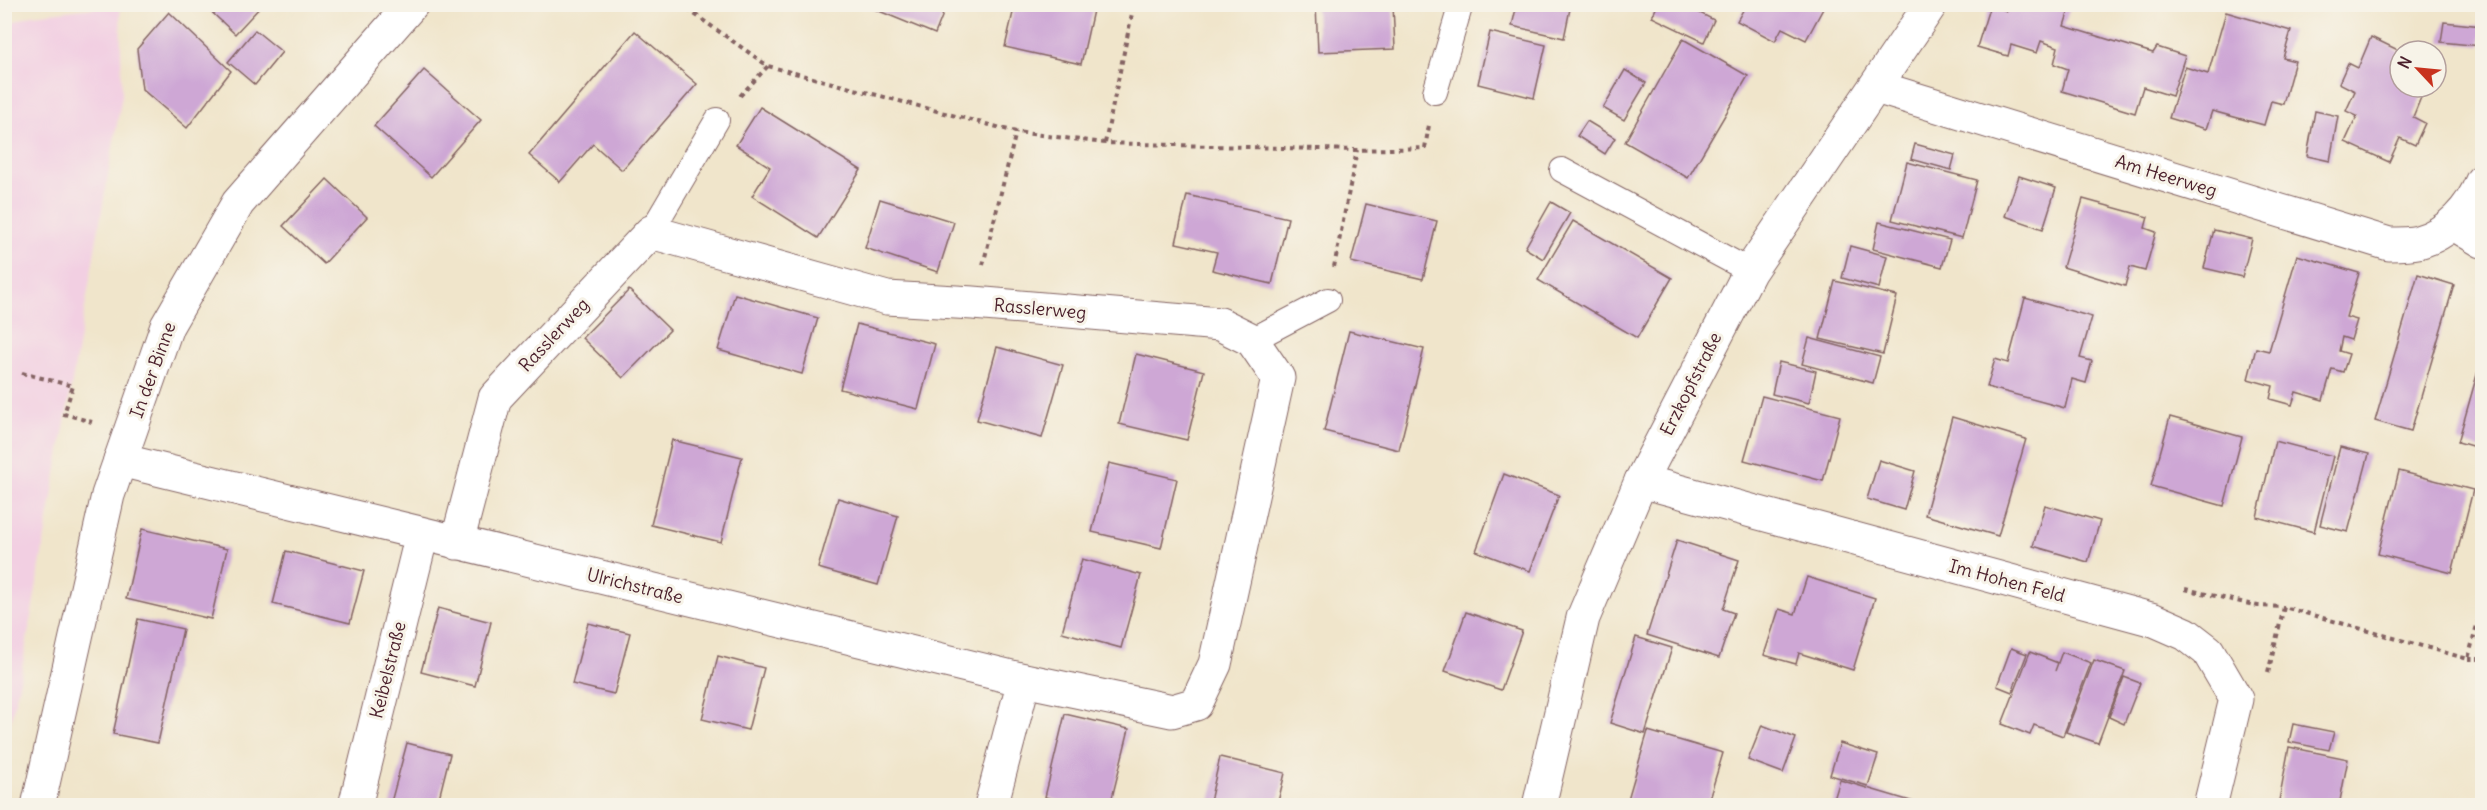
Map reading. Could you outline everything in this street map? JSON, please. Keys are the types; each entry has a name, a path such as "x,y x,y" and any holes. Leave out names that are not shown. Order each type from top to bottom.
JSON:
{"street":[{"name":"In der Binne","path":"38,806 108,495 167,326 238,203 412,4"},
{"name":"Erzkopfstraße","path":"1539,806 1583,618 1641,481 1750,271 1931,4"},
{"name":"Am Heerweg","path":"1876,87 2389,244 2418,242 2454,224 2477,195 2482,182"},
{"path":"2454,224 2482,241"},
{"name":"Rasslerweg","path":"457,543 495,398 651,232 887,298 1220,324 1252,340 1278,378 1215,664 1196,704 1172,711 1024,680"},
{"name":"Ulrichstraße","path":"125,447 422,534 1024,680"},
{"name":"Im Hohen Feld","path":"1641,481 2154,621 2186,634 2208,651 2236,699"},
{"name":"Keibelstraße","path":"355,806 422,534"},
{"path":"991,806 1024,680"},
{"path":"2210,806 2236,699"}],"lane":[{"path":"1436,93 1461,4"},
{"path":"651,232 717,120"},
{"path":"1562,170 1750,271"},
{"path":"1252,340 1328,300"}],"path":[{"path":"680,4 768,66 1016,132 1105,143 1357,150 1425,148"},
{"path":"1105,143 1134,4"},
{"path":"717,120 768,66"},
{"path":"973,303 1016,132"},
{"path":"1328,300 1357,150"},
{"path":"22,374 73,386 64,414 125,447"},
{"path":"2468,659 2482,606"},
{"path":"2236,699 2264,688 2284,607 2468,659 2482,659"}],"shaded area":[{"path":"120,5 122,95 20,680 5,746 5,25 32,15"}],"building":[{"path":"203,4 263,4 235,34"},
{"path":"862,4 947,4 935,34"},
{"path":"1015,4 1094,6 1081,64 1005,47"},
{"path":"1517,4 1571,4 1564,38 1512,26"},
{"path":"1658,4 1682,4 1714,20 1704,42 1652,17"},
{"path":"2009,4 2071,4 2064,26 2153,53 2157,47 2185,56 2172,96 2143,87 2135,113 2062,91 2068,69 2054,64 2058,47 2041,41 2037,53 2011,45 2008,56 1977,47 1990,5 2007,11"},
{"path":"1316,5 1393,5 1395,49 1318,52"},
{"path":"1746,5 1825,5 1806,40 1782,28 1775,41 1737,21"},
{"path":"169,12 231,71 187,128 142,89 137,49"},
{"path":"2226,12 2291,31 2283,58 2295,61 2283,104 2271,101 2264,125 2212,111 2206,129 2169,118 2185,67 2208,74"},
{"path":"2444,22 2482,26 2481,46 2448,43 2448,39 2441,39"},
{"path":"255,30 282,52 255,85 228,62"},
{"path":"635,31 697,84 622,170 593,144 560,182 529,155"},
{"path":"1490,32 1546,45 1534,98 1478,84"},
{"path":"2371,37 2388,45 2388,99 2420,99 2413,117 2425,123 2415,145 2400,138 2389,162 2345,142 2357,116 2346,111 2355,91 2339,83 2348,63 2358,68"},
{"path":"1683,39 1748,76 1688,178 1625,142"},
{"path":"424,70 481,120 431,177 374,126"},
{"path":"1625,70 1646,83 1624,120 1603,108"},
{"path":"760,107 861,170 818,238 752,196 770,167 736,145"},
{"path":"2315,111 2338,116 2330,161 2307,156"},
{"path":"1587,121 1615,138 1605,154 1577,136"},
{"path":"1915,144 1955,155 1951,170 1911,159"},
{"path":"1907,162 1977,180 1962,238 1892,220"},
{"path":"2019,176 2056,188 2043,229 2005,216"},
{"path":"327,179 367,217 324,264 283,226"},
{"path":"1187,195 1288,218 1272,284 1212,270 1217,252 1176,243"},
{"path":"880,199 954,222 938,272 865,248"},
{"path":"2083,199 2148,217 2145,228 2156,232 2145,271 2130,267 2125,286 2063,267"},
{"path":"1551,202 1570,213 1543,259 1525,248"},
{"path":"1366,204 1437,221 1423,279 1351,262"},
{"path":"1573,221 1672,278 1637,338 1538,280"},
{"path":"1879,222 1950,240 1942,267 1873,249"},
{"path":"2214,230 2252,239 2242,277 2204,268"},
{"path":"1850,246 1887,256 1879,288 1842,278"},
{"path":"2297,255 2359,273 2346,317 2357,320 2351,340 2342,337 2339,351 2349,354 2343,372 2332,369 2323,400 2296,392 2292,405 2270,399 2273,386 2248,379 2256,348 2269,351"},
{"path":"2418,274 2454,285 2411,431 2375,421"},
{"path":"1835,281 1897,296 1883,354 1820,339"},
{"path":"629,290 670,330 623,378 582,338"},
{"path":"735,294 818,318 802,374 718,350"},
{"path":"2025,298 2092,317 2080,358 2092,361 2086,383 2072,379 2065,408 1987,387 1995,359 2008,363"},
{"path":"857,324 935,344 918,409 840,389"},
{"path":"1349,331 1424,349 1399,450 1324,431"},
{"path":"1809,338 1880,357 1873,383 1802,364"},
{"path":"997,347 1063,365 1042,438 977,420"},
{"path":"1136,354 1204,371 1187,440 1119,424"},
{"path":"2482,357 2482,449 2458,442"},
{"path":"1779,362 1816,371 1809,403 1772,394"},
{"path":"1762,396 1840,416 1823,481 1744,460"},
{"path":"1952,417 2026,439 1998,536 1925,515"},
{"path":"2170,417 2242,437 2224,506 2151,486"},
{"path":"672,440 742,457 721,542 651,525"},
{"path":"2275,441 2333,456 2314,532 2257,517"},
{"path":"2340,447 2369,454 2348,532 2320,525"},
{"path":"1879,460 1915,471 1904,510 1867,499"},
{"path":"1109,463 1177,479 1161,548 1092,532"},
{"path":"2399,471 2473,490 2452,573 2378,554"},
{"path":"1504,474 1559,495 1530,571 1476,551"},
{"path":"838,498 898,516 878,585 818,568"},
{"path":"2045,505 2100,521 2088,562 2033,546"},
{"path":"142,529 227,549 211,619 126,599"},
{"path":"1677,540 1739,560 1723,609 1734,613 1719,658 1647,635"},
{"path":"286,551 364,571 350,623 273,604"},
{"path":"1082,559 1141,575 1121,648 1062,632"},
{"path":"1807,577 1875,598 1853,670 1799,653 1796,664 1764,655 1779,609 1795,614"},
{"path":"438,608 491,622 475,686 421,672"},
{"path":"1466,612 1522,631 1501,690 1445,671"},
{"path":"138,619 183,629 158,743 113,734"},
{"path":"588,623 630,633 614,694 572,684"},
{"path":"1636,637 1672,648 1645,734 1610,723"},
{"path":"2011,648 2027,654 2012,692 1997,686"},
{"path":"2030,652 2058,663 2062,652 2091,663 2063,736 2034,725 2030,735 2002,724"},
{"path":"718,656 764,668 748,730 702,719"},
{"path":"2094,660 2125,671 2098,743 2066,732"},
{"path":"2124,677 2140,683 2124,724 2109,717"},
{"path":"1065,714 1129,729 1110,806 1080,806 1045,797"},
{"path":"2293,724 2334,732 2329,750 2289,742"},
{"path":"1762,725 1796,738 1783,773 1748,760"},
{"path":"1648,731 1723,753 1707,806 1626,806"},
{"path":"407,743 450,754 437,806 390,806"},
{"path":"1840,743 1878,755 1868,786 1830,775"},
{"path":"2289,747 2348,759 2339,806 2278,806"},
{"path":"1220,757 1285,773 1277,806 1209,806"},
{"path":"1840,780 1914,802 1913,806 1832,806"}]}
